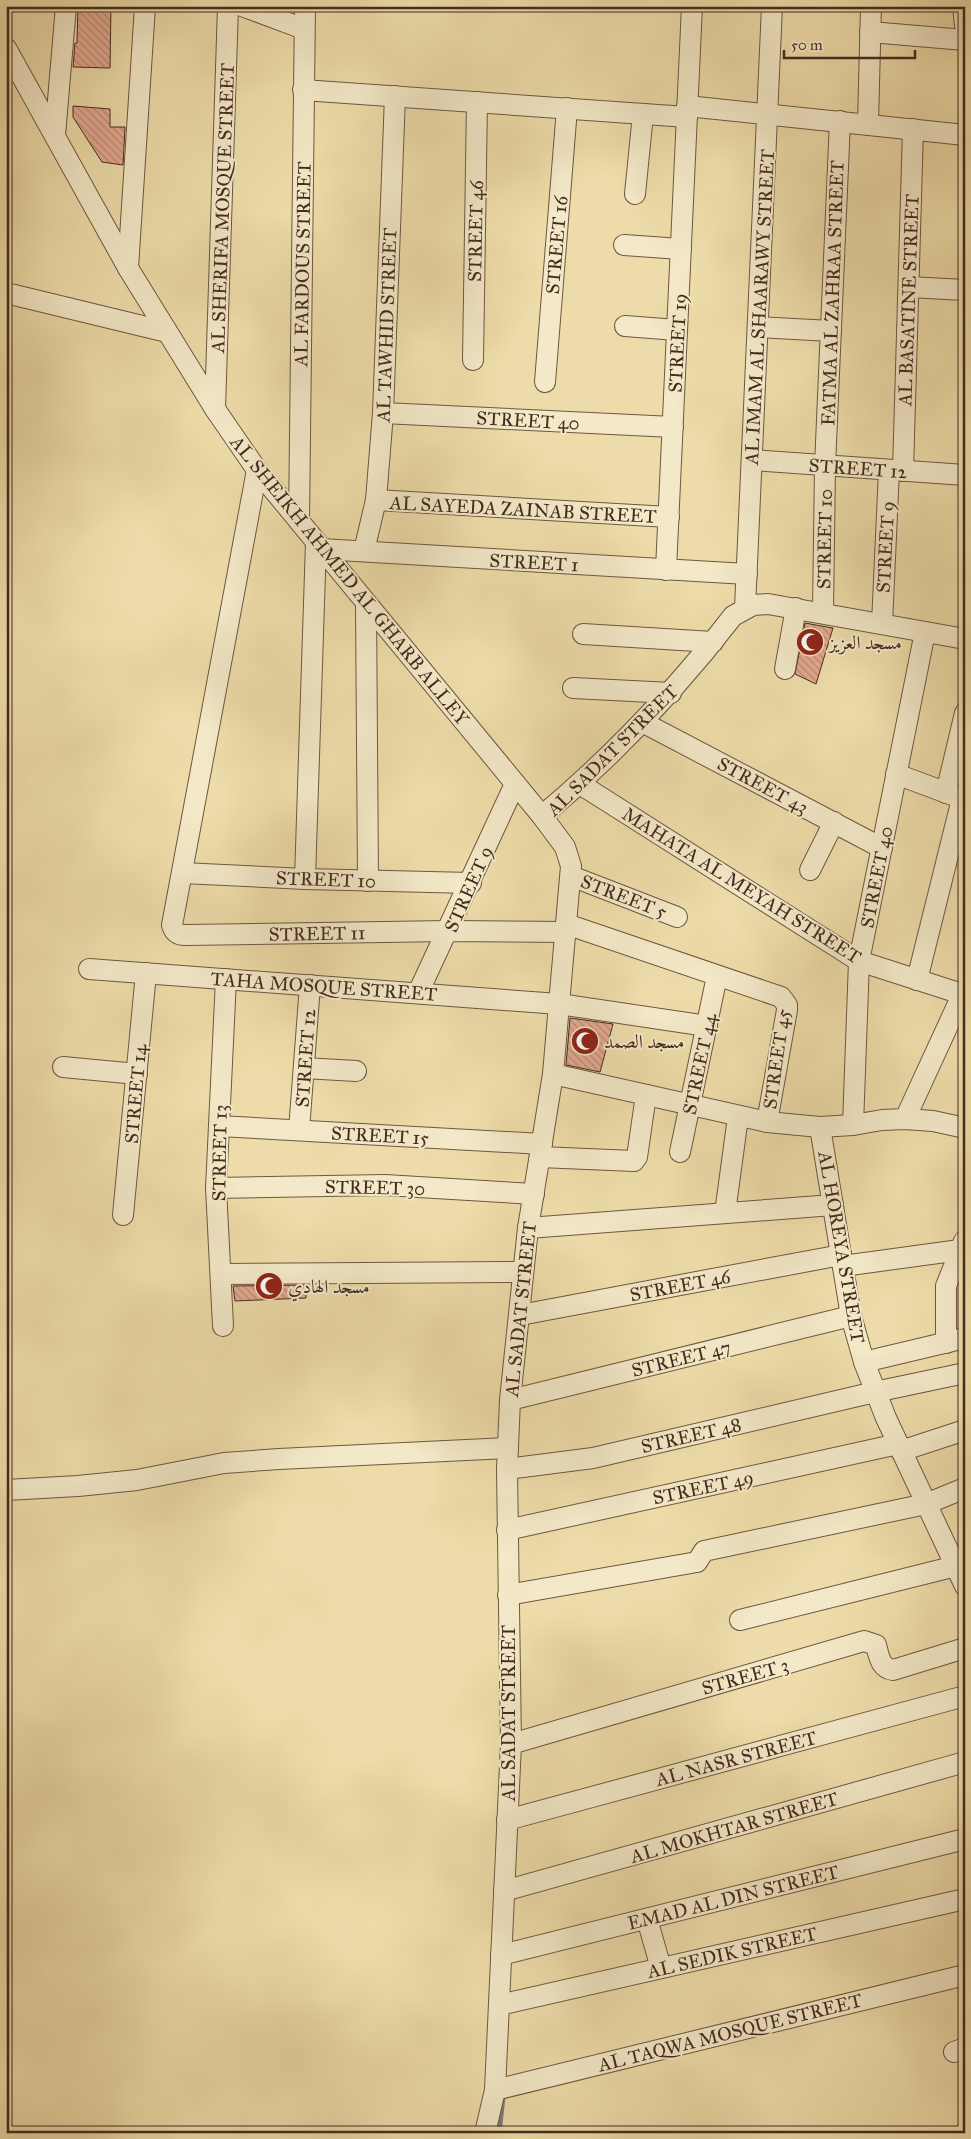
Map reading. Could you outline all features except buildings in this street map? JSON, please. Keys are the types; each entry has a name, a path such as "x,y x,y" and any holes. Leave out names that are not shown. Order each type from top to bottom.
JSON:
{"street":[{"path":"55,135 66,6"},
{"path":"128,268 144,6"},
{"name":"AL SHERIFA MOSQUE STREET","path":"215,409 228,6"},
{"path":"242,6 304,28"},
{"name":"AL FARDOUS STREET","path":"299,521 305,6"},
{"name":"STREET 19","path":"666,570 692,6"},
{"name":"AL IMAM AL SHAARAWY STREET","path":"739,612 747,574 772,6"},
{"path":"868,124 871,6"},
{"path":"964,6 965,26"},
{"path":"870,32 965,40"},
{"name":"AL SHEIKH AHMED AL GHARB ALLEY","path":"6,48 128,268 215,409 257,470 542,816"},
{"path":"304,90 643,114 687,111 767,114 965,135"},
{"name":"AL TAWHID STREET","path":"364,551 376,500 383,413 395,96"},
{"name":"STREET 46","path":"473,360 477,102"},
{"name":"STREET 16","path":"545,382 567,108"},
{"path":"635,194 643,114"},
{"name":"FATMA AL ZAHRAA STREET","path":"825,466 840,121"},
{"name":"AL BASATINE STREET","path":"896,470 909,287 913,129"},
{"path":"624,245 681,249"},
{"path":"909,287 965,290"},
{"path":"6,293 167,332"},
{"path":"625,326 677,330"},
{"path":"758,327 831,331"},
{"name":"STREET 40","path":"383,413 673,427"},
{"name":"STREET 12","path":"752,460 965,475"},
{"name":"STREET 10","path":"823,613 825,466"},
{"path":"182,874 257,470"},
{"name":"STREET 9","path":"882,624 896,470"},
{"name":"AL SAYEDA ZAINAB STREET","path":"376,500 669,517"},
{"path":"304,879 319,545"},
{"name":"STREET 1","path":"319,545 364,551 747,574"},
{"path":"366,603 368,881"},
{"path":"739,612 768,604 965,639"},
{"path":"785,669 796,608"},
{"name":"AL SADAT STREET","path":"484,2133 495,2090 511,1744 507,1530 510,1400 528,1228 553,1074 571,876 571,866 565,847 542,816 580,784 644,723 739,612"},
{"name":"STREET 40","path":"853,1124 859,961 925,632"},
{"path":"583,634 713,642"},
{"path":"573,688 671,693"},
{"path":"917,980 958,797 965,713"},
{"name":"STREET 43","path":"644,723 882,848"},
{"path":"896,774 958,797"},
{"name":"STREET 9","path":"418,993 449,931 515,784"},
{"name":"MAHATA AL MEYAH STREET","path":"580,784 859,961 964,995"},
{"path":"810,870 834,822"},
{"name":"STREET 10","path":"182,874 368,881 471,882"},
{"name":"STREET 11","path":"182,874 172,925 176,933 185,935 565,928 781,997"},
{"name":"STREET 5","path":"571,876 677,917"},
{"name":"TAHA MOSQUE STREET","path":"89,969 559,1004 706,1026"},
{"name":"STREET 14","path":"123,1215 146,973"},
{"name":"STREET 44","path":"680,1152 717,976"},
{"name":"STREET 13","path":"224,1326 216,1188 226,979"},
{"name":"STREET 12","path":"299,1130 310,985"},
{"path":"905,1119 964,995"},
{"name":"STREET 45","path":"767,1122 787,1010 787,1004 781,997"},
{"path":"62,1068 136,1074"},
{"path":"304,1068 356,1071"},
{"path":"553,1074 767,1122 820,1127 905,1119 932,1121 965,1128"},
{"path":"541,1151 634,1161 637,1157 646,1095"},
{"path":"725,1213 738,1117"},
{"name":"STREET 15","path":"219,1126 299,1130 541,1151"},
{"name":"AL HOREYA STREET","path":"820,1127 851,1316 864,1362 900,1448 965,1586"},
{"name":"STREET 30","path":"216,1188 384,1185 534,1194"},
{"path":"528,1228 833,1205"},
{"path":"864,1362 955,1340 946,1292 963,1244"},
{"name":"STREET 46","path":"520,1315 842,1260 963,1244"},
{"path":"222,1274 524,1272"},
{"name":"STREET 47","path":"510,1400 851,1316"},
{"name":"STREET 48","path":"507,1469 593,1458 875,1392 965,1373"},
{"name":"STREET 49","path":"507,1530 900,1448 965,1430"},
{"path":"6,1490 137,1480 224,1463 508,1448"},
{"path":"508,1595 697,1562 704,1550 926,1504 965,1488"},
{"path":"740,1620 956,1566"},
{"name":"STREET 3","path":"511,1744 864,1641 876,1646 882,1664 893,1670 965,1648"},
{"name":"AL NASR STREET","path":"507,1820 965,1696"},
{"name":"AL MOKHTAR STREET","path":"504,1891 965,1762"},
{"name":"EMAD AL DIN STREET","path":"501,1955 965,1839"},
{"name":"AL SEDIK STREET","path":"499,2004 965,1899"},
{"path":"647,1919 661,1968"},
{"name":"AL TAQWA MOSQUE STREET","path":"495,2090 965,1975"}],"waterway":[{"path":"499,2133 503,2097"}],"place":[{"name":"مسجد العزيز","path":"810,642"},
{"name":"مسجد الصمد","path":"585,1041"},
{"name":"مسجد الهادي","path":"269,1286"}]}
